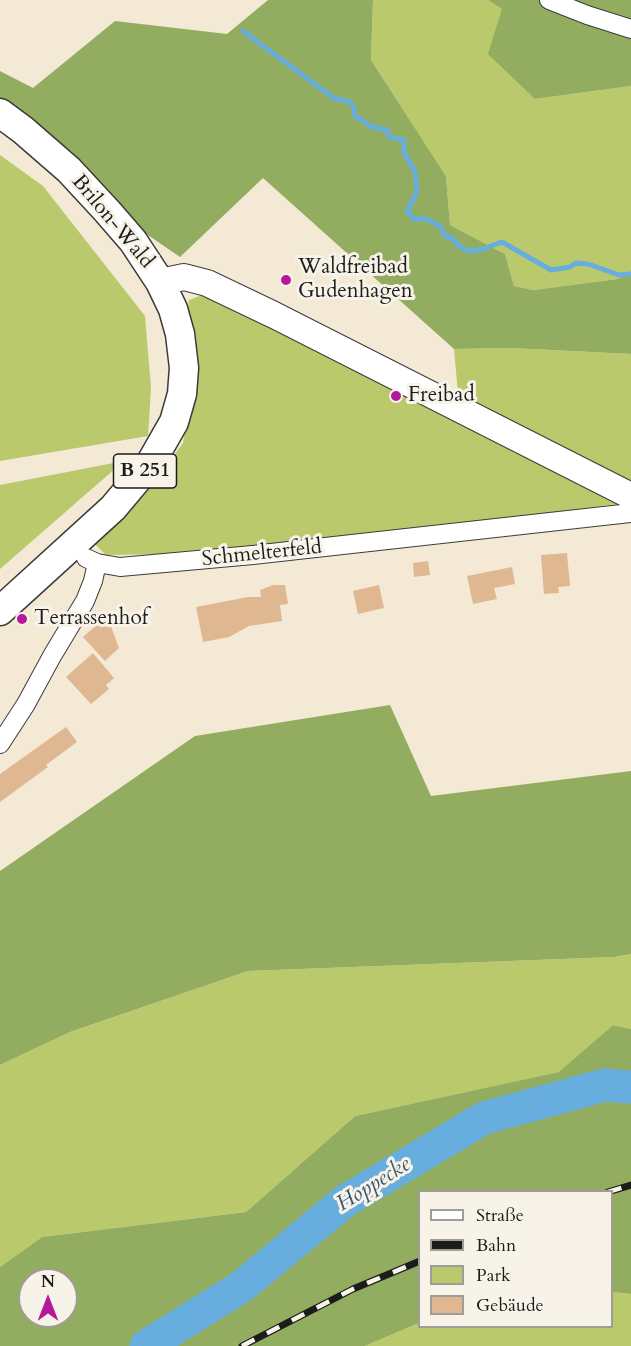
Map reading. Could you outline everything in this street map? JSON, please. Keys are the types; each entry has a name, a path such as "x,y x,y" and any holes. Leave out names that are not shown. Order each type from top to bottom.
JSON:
{"main road":[{"name":"Brilon-Wald","path":"0,113 46,150 84,186 133,241 160,282 173,309 180,334 184,368 183,384 174,422 164,442 135,485 113,508 0,611"},
{"path":"160,282 184,277 207,283 631,496"}],"street":[{"path":"549,0 631,29"},
{"name":"Schmelterfeld","path":"0,744 26,704 85,601 93,581 92,560 120,567 242,556 631,513"}],"green space":[{"path":"268,0 373,0 371,60 446,176 450,225 505,254 514,286 533,290 618,279 631,272 631,354 511,348 454,349 263,178 180,257 142,231 71,151 0,102 0,71 33,88 115,21 227,34"},
{"path":"373,0 488,0 502,8 535,99 631,86 631,272 618,279 533,290 514,286 505,254 450,225 446,176 371,60"},
{"path":"488,0 631,0 631,86 535,99 488,54 502,9"},
{"path":"0,155 43,186 145,316 151,388 148,436 0,461"},
{"path":"202,295 216,296 456,418 617,504 255,553 106,555 94,543 147,492 183,443 195,367 188,307 189,300"},
{"path":"511,348 631,354 631,482 458,394 454,349"},
{"path":"124,461 0,569 0,485"},
{"path":"390,705 431,796 631,771 631,954 614,957 248,971 70,1032 0,1065 0,871 195,736"},
{"path":"631,954 631,1029 613,1025 560,1072 355,1116 246,1212 42,1237 0,1267 0,1065 70,1032 248,971 614,957"},
{"path":"613,1025 631,1029 631,1294 613,1292 613,1190 418,1190 418,1323 365,1346 0,1346 0,1267 42,1237 246,1212 355,1116 559,1072"},
{"path":"613,1292 631,1294 631,1346 365,1346 418,1323 418,1328 613,1328"}],"building":[{"path":"567,553 570,586 558,587 559,593 544,594 541,555"},
{"path":"428,561 430,575 414,577 413,563"},
{"path":"512,567 515,584 494,588 497,599 473,604 467,576"},
{"path":"273,585 285,585 288,604 280,605 282,621 249,626 229,637 203,642 196,607 248,597 261,597 260,590"},
{"path":"379,585 384,608 358,614 353,591"},
{"path":"107,616 119,648 105,661 83,637"},
{"path":"93,653 114,678 106,685 109,689 91,704 66,677"},
{"path":"66,727 77,742 46,765 48,767 0,802 0,774"}],"waterway":[{"path":"243,31 335,99 348,101 354,107 355,116 372,127 387,130 389,137 404,140 404,152 415,172 417,192 407,211 414,219 426,219 440,226 445,236 452,238 460,247 469,251 480,250 502,242 551,270 570,267 576,263 588,264 619,275 631,274"},
{"name":"Hoppecke","path":"146,1346 241,1287 345,1201 484,1118 605,1085 631,1087"}],"railway":[{"path":"613,1190 631,1185"},
{"path":"242,1346 353,1289 418,1262"}],"place":[{"name":"Waldfreibad Gudenhagen","path":"286,280"},
{"name":"Freibad","path":"396,396"},
{"name":"Terrassenhof","path":"22,619"}]}
